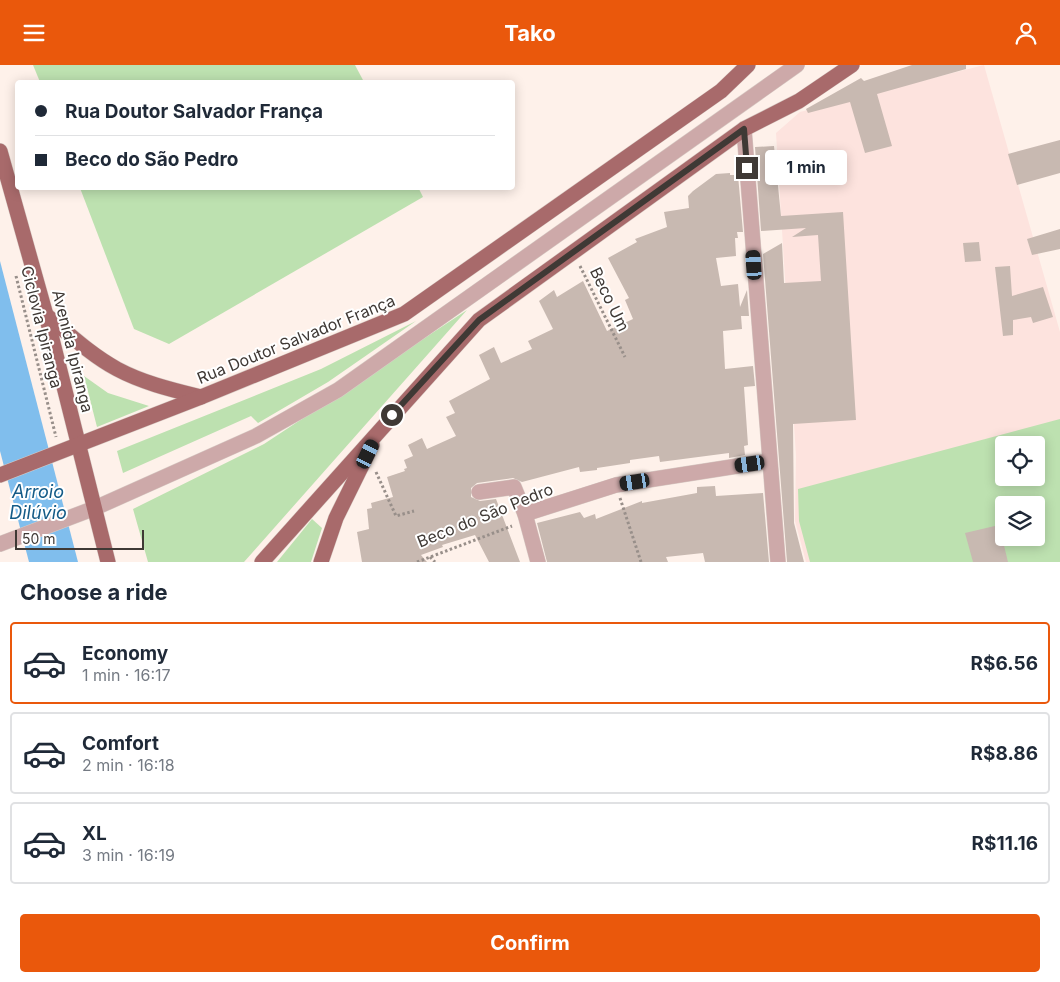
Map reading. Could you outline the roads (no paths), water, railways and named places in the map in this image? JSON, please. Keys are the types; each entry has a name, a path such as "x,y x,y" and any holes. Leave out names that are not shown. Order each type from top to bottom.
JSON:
{"main road":[{"name":"Rua Doutor Salvador França","path":"0,475 201,397 404,314 721,91 748,65"},
{"path":"721,91 760,65"},
{"path":"262,562 380,428 479,320 834,65"},
{"path":"744,129 800,101 852,65"},
{"name":"Avenida Ipiranga","path":"0,151 46,315 108,562"},
{"path":"46,315 79,343 118,369 153,384 201,397"},
{"path":"321,562 336,518 380,428"}],"street":[{"path":"5,542 95,508 256,436 338,390 796,65"},
{"path":"744,129 778,562"},
{"name":"Beco do São Pedro","path":"525,514 616,485 769,461"},
{"path":"479,492 514,487 525,514 538,562"}],"water":[{"name":"Arroio Dilúvio","path":"0,261 78,562 29,562 0,451"}]}
